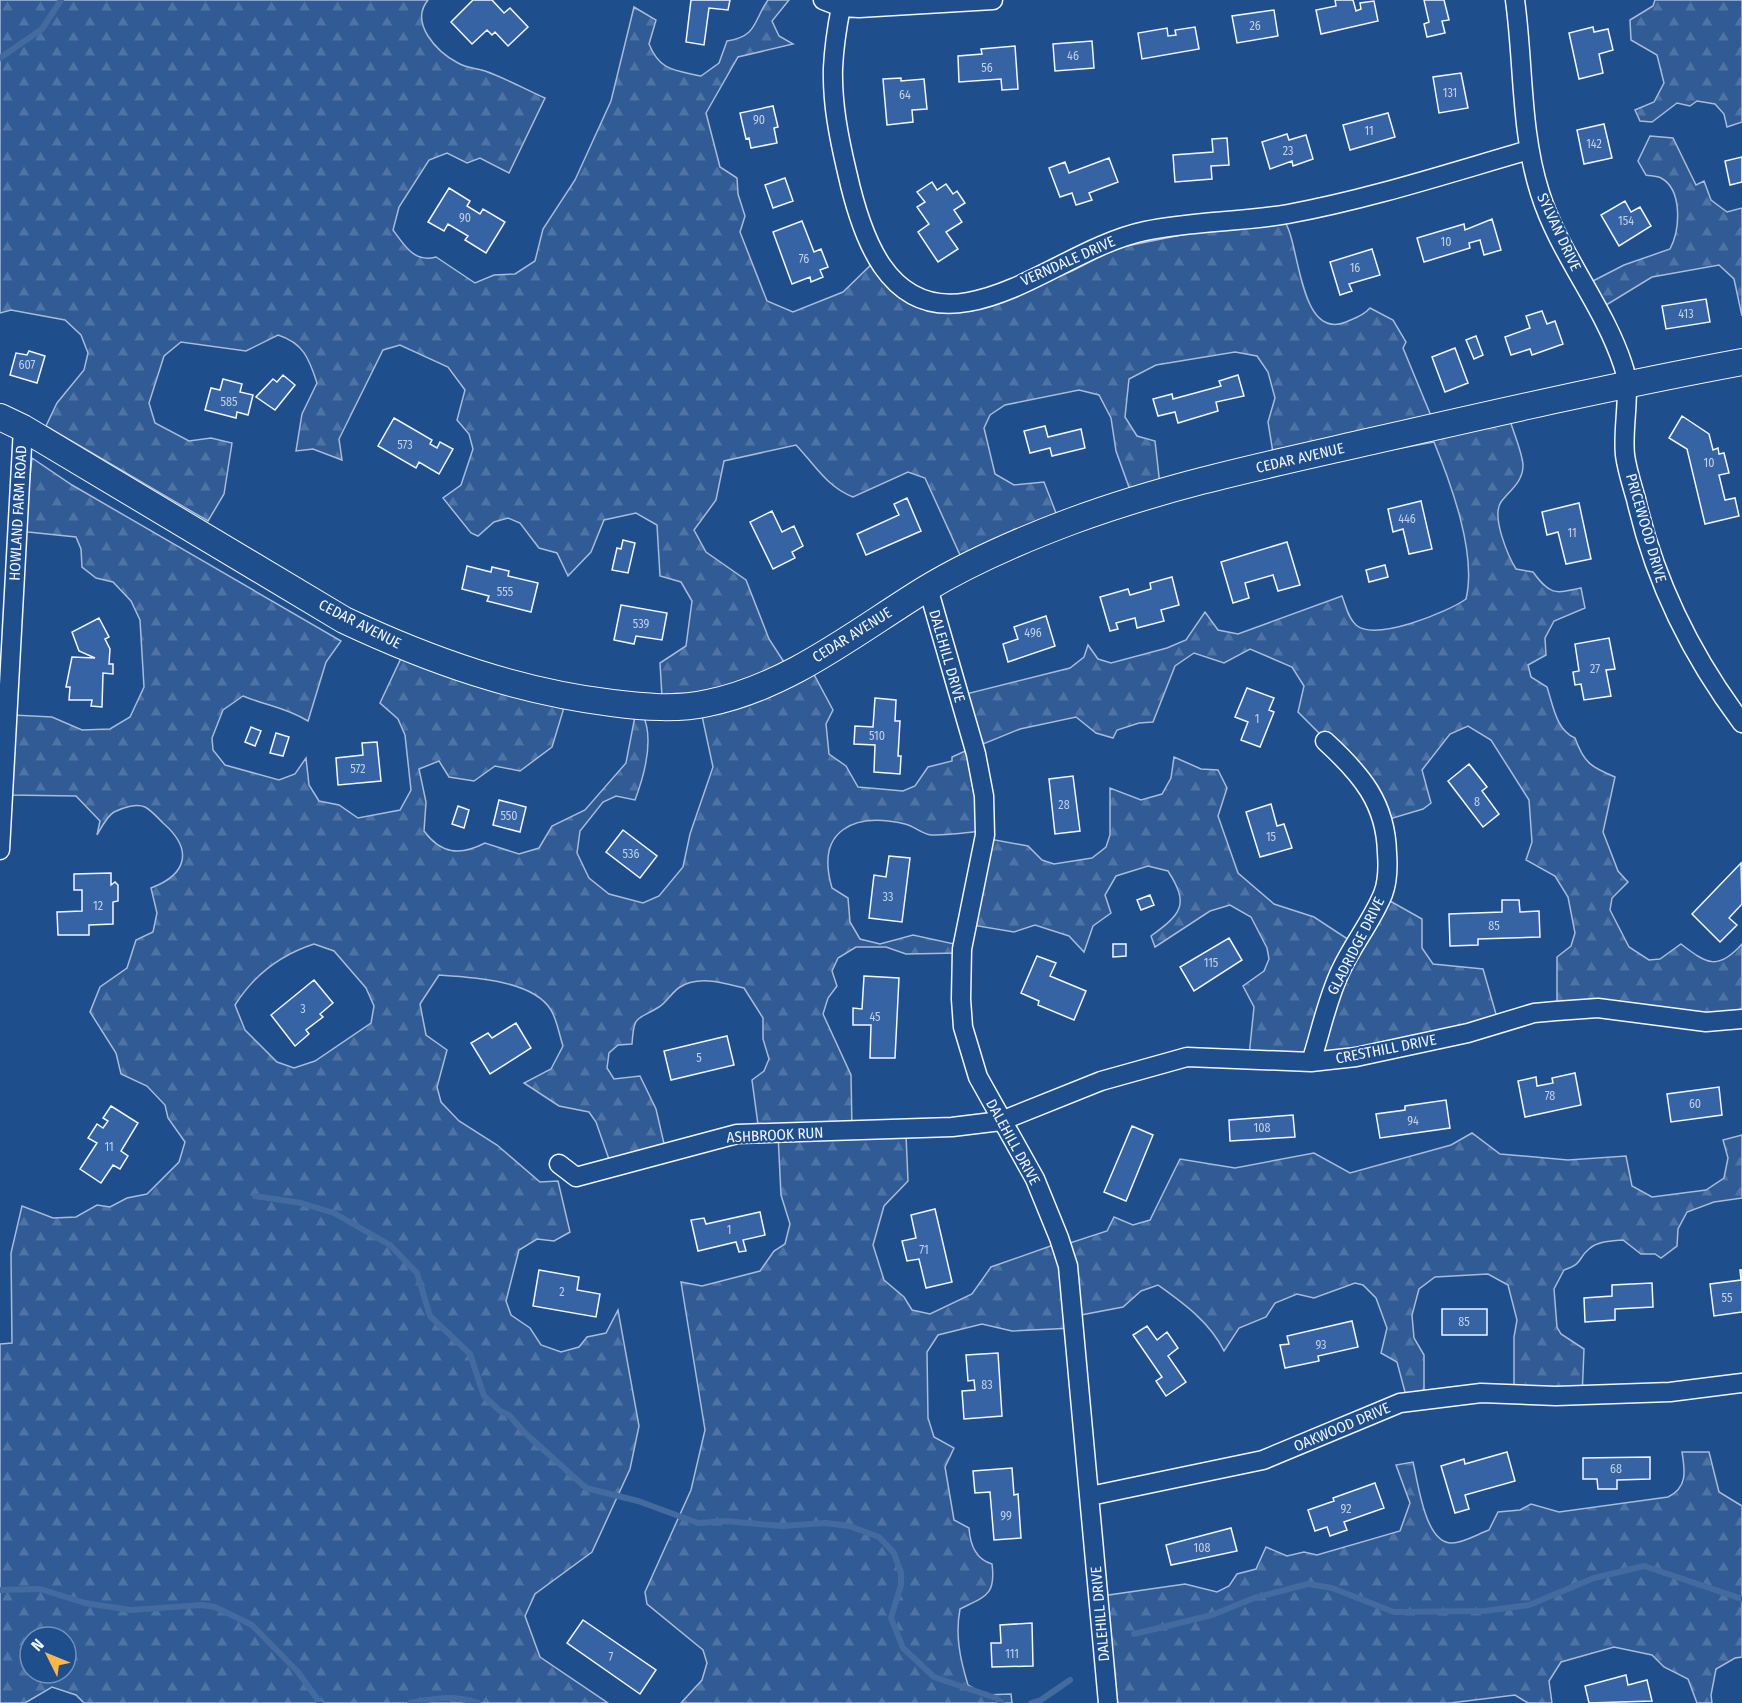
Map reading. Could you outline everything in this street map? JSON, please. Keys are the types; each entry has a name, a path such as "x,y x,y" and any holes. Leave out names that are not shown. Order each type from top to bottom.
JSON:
{"street":[{"path":"823,0 841,6 859,8 993,0"},
{"name":"SYLVAN DRIVE","path":"1515,0 1528,150 1540,195 1560,242 1605,322 1624,367 1626,383"},
{"name":"VERNDALE DRIVE","path":"841,6 833,70 834,107 851,192 865,235 876,258 890,277 906,291 926,301 944,304 970,302 1001,291 1128,234 1169,227 1247,221 1323,207 1528,150"},
{"name":"CEDAR AVENUE","path":"0,417 23,428 345,620 438,660 501,682 566,697 666,707 706,704 734,696 783,676 928,588 1029,538 1179,485 1626,383 1742,362"},
{"name":"PRICEWOOD DRIVE","path":"1626,383 1623,423 1625,456 1653,561 1675,618 1690,645 1742,723"},
{"name":"HOWLAND FARM ROAD","path":"0,850 23,428"},
{"name":"DALEHILL DRIVE","path":"928,588 976,754 984,796 985,835 962,949 961,999 970,1054 1001,1121 1035,1179 1068,1266 1108,1703"},
{"name":"GLADRIDGE DRIVE","path":"1311,1062 1329,999 1341,969 1372,918 1384,891 1388,869 1384,822 1373,794 1359,774 1325,741"},
{"name":"CRESTHILL DRIVE","path":"1001,1121 1101,1081 1187,1057 1311,1062 1377,1054 1468,1033 1534,1013 1598,1008 1706,1022 1742,1019"},
{"name":"ASHBROOK RUN","path":"559,1164 576,1177 737,1134 952,1127 1001,1121"},
{"name":"OAKWOOD DRIVE","path":"1090,1496 1263,1460 1363,1416 1400,1403 1481,1393 1556,1396 1670,1392 1742,1383"}],"green space":[{"path":"0,0 428,0 423,9 424,27 428,36 442,52 461,65 482,70 545,98 509,173 480,158 467,163 447,153 429,160 399,207 393,230 411,252 422,258 436,257 475,283 494,275 515,274 535,261 543,229 575,180 611,101 634,7 656,20 649,44 658,60 669,68 701,76 719,63 727,41 737,39 750,31 768,0 789,0 772,21 779,36 793,44 738,57 706,113 720,167 737,178 738,194 745,216 740,232 767,301 793,312 843,292 876,260 953,311 972,311 1072,271 1117,248 1191,233 1283,220 1289,230 1302,284 1318,317 1330,324 1346,322 1362,315 1370,308 1393,320 1406,342 1403,348 1439,435 1509,417 1523,467 1518,482 1498,508 1499,526 1509,555 1516,569 1533,572 1544,585 1553,591 1581,588 1585,608 1554,621 1545,638 1546,655 1528,665 1531,677 1547,687 1559,723 1575,738 1585,759 1594,767 1615,777 1603,832 1618,871 1628,882 1612,898 1610,910 1629,947 1649,960 1660,959 1681,944 1705,960 1719,961 1734,953 1742,944 1742,1018 1557,1006 1557,957 1571,946 1575,933 1568,897 1555,876 1526,860 1532,842 1529,800 1491,740 1468,726 1450,734 1422,770 1431,803 1423,809 1383,821 1323,737 1298,712 1304,686 1292,667 1250,649 1224,663 1194,653 1175,666 1153,722 1139,723 1117,730 1113,738 1096,733 1076,717 1020,729 973,748 988,768 982,796 981,831 931,835 905,824 870,821 855,824 843,830 834,839 829,852 828,868 832,888 848,898 850,922 860,939 880,944 913,935 959,945 959,953 906,954 886,947 856,947 838,958 832,971 837,986 828,998 823,1014 851,1075 852,1129 906,1135 908,1181 884,1206 873,1245 884,1280 904,1297 912,1310 930,1314 972,1294 991,1267 1059,1243 1067,1244 1107,1231 1114,1217 1133,1225 1150,1220 1180,1159 1235,1168 1314,1153 1350,1173 1451,1145 1472,1133 1500,1154 1568,1160 1626,1156 1632,1186 1652,1197 1706,1190 1724,1178 1728,1158 1723,1140 1742,1135 1742,1198 1714,1202 1687,1212 1678,1229 1677,1246 1661,1258 1655,1254 1641,1254 1623,1240 1610,1241 1593,1246 1585,1252 1578,1263 1564,1270 1554,1289 1557,1327 1561,1334 1584,1349 1582,1398 1514,1390 1514,1337 1517,1320 1508,1285 1488,1274 1435,1277 1419,1289 1412,1315 1414,1338 1424,1355 1424,1406 1409,1407 1397,1362 1381,1353 1387,1328 1376,1298 1363,1285 1355,1283 1314,1298 1297,1294 1275,1303 1266,1317 1239,1328 1224,1351 1204,1322 1158,1285 1141,1291 1123,1307 1076,1316 1074,1328 1012,1331 982,1324 938,1335 927,1352 928,1418 934,1437 954,1448 945,1467 954,1520 969,1528 974,1550 981,1559 992,1564 993,1574 987,1593 960,1609 958,1638 961,1656 968,1685 984,1695 1011,1694 1012,1703 681,1703 702,1680 707,1663 703,1650 647,1604 645,1592 691,1490 705,1430 681,1282 702,1286 760,1271 774,1251 785,1244 790,1224 781,1195 778,1134 759,1132 752,1080 764,1071 769,1059 763,1039 763,1018 744,988 720,982 695,981 680,987 662,1005 638,1019 634,1027 632,1044 618,1045 609,1053 607,1068 614,1079 640,1076 656,1109 665,1148 611,1165 596,1122 589,1112 559,1106 524,1083 551,1069 563,1046 553,1014 542,1000 516,986 500,982 439,975 420,1004 426,1035 447,1050 437,1087 441,1102 459,1121 497,1145 540,1182 558,1181 570,1232 554,1241 537,1239 519,1250 506,1301 511,1315 530,1328 541,1345 561,1352 579,1347 587,1337 606,1333 618,1310 639,1426 630,1469 592,1552 535,1594 525,1616 540,1657 608,1703 84,1703 76,1695 52,1687 25,1703 0,1703 0,1344 12,1343 11,1253 22,1206 53,1218 76,1217 97,1205 110,1207 127,1198 147,1194 179,1162 185,1142 168,1118 165,1105 147,1086 121,1074 116,1053 90,1012 100,987 127,968 136,940 153,932 157,913 151,888 173,876 179,868 182,851 179,842 154,814 141,806 129,806 114,812 97,835 100,821 76,796 9,795 13,715 52,717 82,730 110,729 130,717 144,687 140,620 131,601 113,582 96,578 82,567 81,549 76,537 28,532 24,529 32,458 72,485 341,641 326,662 308,721 243,696 223,710 212,738 213,750 225,765 279,780 295,774 306,758 309,785 319,801 339,805 358,818 400,810 411,790 405,735 398,719 380,703 404,652 563,703 563,711 552,747 520,771 495,766 474,781 449,777 439,761 419,769 426,802 424,831 430,839 452,850 467,850 485,843 519,854 539,848 552,826 585,810 626,763 635,716 642,713 646,723 648,745 645,769 635,800 616,796 603,802 580,831 577,853 589,878 609,894 643,903 659,896 683,867 690,834 713,767 702,716 663,714 660,663 686,646 692,601 681,582 660,576 657,525 636,513 604,520 591,552 568,576 557,553 539,548 520,523 508,518 494,522 478,536 471,533 443,498 461,485 473,449 469,434 457,420 465,390 448,367 400,345 383,350 339,439 342,460 313,449 296,451 302,414 317,383 308,359 294,342 278,335 246,351 181,342 164,356 149,403 155,423 189,441 211,438 232,443 224,494 208,521 46,426 57,403 84,370 88,353 81,335 65,320 11,310 0,313","holes":["1235,352 1257,356 1268,372 1275,398 1268,422 1276,471 1434,442 1448,478 1465,541 1468,561 1466,599 1428,617 1394,628 1379,630 1365,629 1356,625 1349,615 1342,596 1238,634 1218,630 1205,612 1186,640 1167,648 1111,663 1098,659 1088,645 1084,657 1070,668 962,695 972,748 952,757 952,761 928,767 915,786 903,791 858,787 846,766 829,754 826,724 833,710 811,669 793,676 769,639 746,580 706,552 694,530 716,500 724,461 796,445 822,475 844,493 853,497 908,472 925,478 966,568 1063,531 1044,482 1014,485 995,474 984,428 990,415 1005,405 1079,390 1099,395 1111,418 1116,451 1134,501 1161,494 1155,441 1137,436 1125,417 1129,379 1156,365","314,944 334,951 366,988 374,1006 371,1023 315,1061 294,1068 277,1062 245,1030 235,1005 242,994 269,967 290,954"]},
{"path":"1655,0 1742,0 1742,122 1727,127 1724,114 1715,104 1697,101 1690,106 1677,103 1652,122 1640,121 1635,110 1654,102 1664,83 1657,55 1631,40 1630,20 1653,6"},
{"path":"1650,136 1673,138 1696,185 1704,181 1711,200 1727,212 1742,208 1742,316 1734,279 1719,265 1652,277 1598,310 1591,282 1624,265 1670,249 1676,232 1678,211 1673,191 1661,178 1646,175 1638,161"},
{"path":"1174,757 1201,769 1218,770 1227,788 1218,816 1238,873 1274,904 1314,917 1352,942 1383,897 1422,919 1422,948 1433,964 1483,969 1498,1021 1389,1050 1249,1056 1254,1007 1243,986 1264,971 1269,959 1267,948 1251,917 1230,905 1210,911 1155,947 1151,936 1175,915 1180,901 1179,892 1168,871 1148,866 1116,876 1105,895 1111,913 1093,926 1084,952 1069,936 1035,925 1014,932 966,924 990,839 1028,846 1042,860 1054,864 1092,858 1106,847 1110,835 1110,788 1141,800 1162,794 1171,778"},
{"path":"1682,1452 1709,1452 1719,1492 1742,1506 1742,1657 1735,1658 1716,1669 1711,1695 1712,1703 1697,1703 1688,1679 1664,1667 1652,1655 1614,1647 1561,1662 1549,1681 1552,1703 1528,1703 1515,1695 1450,1703 1112,1703 1102,1596 1185,1584 1217,1592 1229,1586 1237,1574 1256,1569 1266,1547 1287,1556 1304,1552 1317,1555 1400,1531 1410,1503 1396,1465 1413,1462 1420,1497 1429,1523 1435,1534 1443,1541 1456,1543 1489,1530 1498,1512 1520,1510 1531,1504 1559,1512 1668,1497 1679,1488 1684,1478"}],"building":[{"path":"473,0 492,0 504,13 510,8 528,27 508,46 495,32 492,35 487,30 472,44 451,22"},
{"path":"691,0 730,0 728,10 709,8 704,45 686,42"},
{"path":"1335,0 1353,0 1356,11 1361,9 1360,3 1374,1 1378,21 1321,34 1316,10 1336,6"},
{"path":"1424,0 1444,0 1449,20 1442,21 1445,33 1427,37 1424,24 1429,22"},
{"path":"1274,10 1278,36 1237,43 1232,16"},
{"path":"1195,27 1199,49 1142,59 1138,33 1167,28 1168,36 1176,35 1175,30"},
{"path":"1593,27 1594,32 1608,29 1613,50 1599,54 1603,73 1579,79 1569,33"},
{"path":"1092,41 1094,68 1055,71 1053,44"},
{"path":"1015,46 1018,89 1002,90 1001,79 959,82 958,56 982,54 981,49"},
{"path":"1461,73 1468,108 1439,113 1433,77"},
{"path":"901,78 901,81 924,79 927,109 912,110 913,122 887,125 883,79"},
{"path":"773,106 778,127 774,128 777,143 751,148 749,138 746,139 740,113"},
{"path":"1388,113 1395,137 1350,150 1343,125"},
{"path":"1604,124 1612,158 1584,164 1577,130"},
{"path":"1287,134 1289,140 1306,135 1313,159 1293,166 1292,161 1270,169 1262,142"},
{"path":"1227,138 1229,165 1211,166 1212,179 1175,182 1173,155 1213,152 1212,139"},
{"path":"1742,157 1742,182 1730,185 1725,161"},
{"path":"1109,158 1118,182 1089,193 1092,200 1076,205 1072,193 1060,197 1049,168 1065,162 1069,173"},
{"path":"785,178 793,201 773,208 765,185"},
{"path":"932,182 937,190 946,184 953,194 957,191 965,203 954,210 962,222 946,232 958,249 938,262 918,232 929,224 917,207 925,202 917,192"},
{"path":"449,188 470,201 467,206 480,214 483,209 505,222 486,253 465,240 468,236 448,224 444,231 428,222"},
{"path":"1625,201 1631,212 1640,207 1651,226 1619,246 1601,215"},
{"path":"1492,219 1501,250 1484,255 1480,240 1469,243 1470,248 1424,262 1417,238 1464,224 1465,230"},
{"path":"802,221 814,252 821,249 828,267 820,270 823,277 811,282 810,277 792,284 773,232"},
{"path":"1372,249 1380,275 1349,284 1352,291 1340,295 1330,262"},
{"path":"1706,299 1710,322 1666,329 1662,306"},
{"path":"1542,311 1547,324 1555,321 1563,344 1532,355 1530,349 1511,355 1505,337 1530,328 1526,316"},
{"path":"1476,336 1483,355 1474,359 1466,340"},
{"path":"1455,348 1468,383 1445,392 1432,357"},
{"path":"29,351 45,356 37,383 10,375 16,353 27,355"},
{"path":"283,375 295,385 275,410 256,397 273,379 277,382"},
{"path":"1238,375 1244,396 1216,402 1218,411 1178,423 1175,412 1158,416 1153,399 1172,394 1173,399 1221,386 1219,381"},
{"path":"223,379 242,384 240,392 253,395 248,415 237,412 236,418 205,410 211,388 220,390"},
{"path":"1682,416 1709,434 1713,450 1718,448 1719,454 1724,453 1729,473 1719,475 1725,500 1735,498 1739,516 1705,524 1687,449 1669,438"},
{"path":"394,418 432,440 430,444 437,448 440,442 453,449 439,474 419,462 416,468 378,446"},
{"path":"1045,426 1048,437 1081,429 1085,448 1052,456 1050,448 1030,453 1024,431"},
{"path":"907,498 921,531 866,555 857,534 899,515 894,504"},
{"path":"1421,501 1432,549 1409,554 1403,529 1393,532 1388,509"},
{"path":"1579,503 1591,559 1566,564 1558,532 1547,535 1542,512"},
{"path":"772,511 782,532 794,526 803,546 792,552 795,558 773,569 750,522"},
{"path":"623,540 635,543 628,573 612,570 617,548 621,549"},
{"path":"1287,542 1300,585 1278,591 1273,575 1245,583 1249,598 1233,603 1221,562"},
{"path":"1385,565 1388,577 1369,582 1366,570"},
{"path":"467,566 491,572 492,567 509,571 508,576 538,583 531,612 487,601 489,596 462,589"},
{"path":"1172,577 1179,605 1161,610 1164,621 1137,628 1135,618 1116,623 1118,629 1110,631 1100,597 1128,589 1130,595 1151,589 1150,583"},
{"path":"621,605 667,613 662,640 636,636 634,644 614,640"},
{"path":"1046,616 1055,646 1008,662 1003,644 1018,639 1014,627"},
{"path":"99,618 109,637 105,639 110,649 109,664 113,664 113,674 103,673 102,707 91,706 92,700 69,700 70,687 66,687 72,657 95,658 79,651 72,632"},
{"path":"1609,638 1615,669 1606,670 1611,696 1584,700 1581,684 1575,685 1573,672 1579,671 1575,644"},
{"path":"1247,688 1274,698 1269,710 1274,712 1260,747 1241,740 1248,722 1235,717"},
{"path":"875,698 896,700 895,721 900,721 898,756 901,756 900,774 874,772 875,745 854,744 855,726 873,727"},
{"path":"251,727 261,731 255,746 245,742"},
{"path":"276,733 289,737 283,756 270,753"},
{"path":"377,742 381,781 338,785 336,758 363,755 362,743"},
{"path":"1469,764 1487,787 1482,791 1499,814 1483,827 1448,781"},
{"path":"1073,776 1080,831 1055,834 1049,779"},
{"path":"499,800 526,807 520,832 493,825"},
{"path":"1271,804 1277,826 1284,824 1292,848 1260,857 1246,812"},
{"path":"458,806 469,810 464,828 452,824"},
{"path":"623,830 657,856 640,878 606,852"},
{"path":"889,856 910,858 902,922 869,918 874,875 886,877"},
{"path":"1741,863 1742,904 1729,918 1737,925 1720,942 1692,914"},
{"path":"111,873 111,885 115,882 118,885 118,901 113,902 113,924 89,925 89,935 58,935 57,912 82,911 82,890 74,890 74,874"},
{"path":"1150,895 1154,905 1141,910 1137,900"},
{"path":"1502,900 1519,900 1520,912 1539,911 1540,937 1478,939 1478,945 1450,946 1449,914 1502,912"},
{"path":"1229,938 1242,960 1194,991 1180,967"},
{"path":"1113,944 1126,944 1126,956 1113,957"},
{"path":"1037,956 1056,963 1050,976 1086,991 1074,1020 1038,1005 1039,1001 1021,993"},
{"path":"864,976 899,978 895,1058 870,1058 871,1025 853,1025 853,1008 862,1009"},
{"path":"314,980 333,1003 320,1014 323,1017 306,1030 309,1034 295,1046 271,1015"},
{"path":"516,1023 531,1048 490,1074 471,1043 488,1033 492,1038"},
{"path":"727,1036 734,1065 671,1080 664,1051"},
{"path":"1575,1073 1581,1105 1525,1117 1518,1081 1536,1077 1537,1086 1553,1083 1552,1078"},
{"path":"1719,1087 1722,1115 1671,1122 1667,1094"},
{"path":"1446,1100 1450,1128 1380,1138 1376,1114 1405,1110 1405,1106"},
{"path":"111,1106 138,1123 121,1151 128,1156 120,1169 113,1165 101,1183 80,1169 97,1143 88,1138 97,1124 103,1128 108,1121 103,1118"},
{"path":"1293,1115 1295,1137 1230,1141 1229,1120"},
{"path":"1132,1126 1153,1135 1126,1201 1104,1192"},
{"path":"935,1209 952,1282 926,1288 919,1259 907,1261 902,1241 916,1238 911,1215"},
{"path":"760,1212 765,1235 743,1240 746,1251 739,1252 736,1242 698,1251 691,1220 704,1218 706,1224"},
{"path":"539,1270 579,1277 577,1290 600,1294 596,1317 533,1306"},
{"path":"1740,1270 1742,1270 1742,1312 1714,1316 1710,1284 1741,1280"},
{"path":"1652,1283 1653,1307 1615,1309 1615,1320 1585,1322 1584,1298 1612,1296 1612,1285"},
{"path":"1442,1309 1487,1309 1487,1335 1442,1335"},
{"path":"1352,1321 1358,1347 1318,1356 1319,1361 1285,1368 1280,1345 1289,1344 1287,1336"},
{"path":"1147,1326 1157,1340 1167,1332 1178,1348 1168,1356 1186,1382 1166,1396 1156,1381 1162,1377 1133,1335"},
{"path":"998,1353 1002,1416 964,1419 962,1391 975,1390 974,1380 968,1381 966,1355"},
{"path":"1507,1452 1515,1481 1465,1495 1469,1509 1455,1513 1441,1466 1464,1459 1465,1464"},
{"path":"1650,1457 1650,1479 1617,1480 1617,1489 1598,1489 1597,1479 1583,1479 1583,1458"},
{"path":"1012,1468 1014,1495 1018,1494 1021,1538 994,1540 990,1492 975,1493 973,1471"},
{"path":"1375,1483 1384,1508 1344,1522 1347,1530 1330,1536 1327,1527 1315,1531 1308,1510"},
{"path":"1231,1528 1237,1551 1171,1565 1166,1545"},
{"path":"583,1620 656,1670 640,1694 567,1643"},
{"path":"1032,1623 1033,1666 992,1667 991,1643 1001,1643 1000,1625"},
{"path":"1626,1675 1628,1685 1647,1680 1652,1701 1589,1703 1585,1686"}],"waterway":[{"path":"0,58 42,29 61,0"},
{"path":"255,1196 301,1203 334,1213 390,1245 417,1273 430,1316 470,1354 484,1396 500,1411 509,1415 524,1432 586,1488 638,1501 698,1523 726,1521 782,1526 826,1523 849,1526 879,1537 894,1553 901,1573 901,1585 891,1618 903,1648 934,1677 996,1698 1002,1703"},
{"path":"1134,1634 1212,1615 1254,1598 1308,1584 1332,1588 1394,1612 1484,1611 1529,1605 1594,1578 1644,1566 1742,1599"},
{"path":"0,1590 40,1589 85,1603 131,1610 202,1605 215,1607 252,1625 298,1672 320,1703"},
{"path":"1031,1703 1041,1700 1070,1680"},
{"path":"410,1703 444,1698 478,1703"}]}
